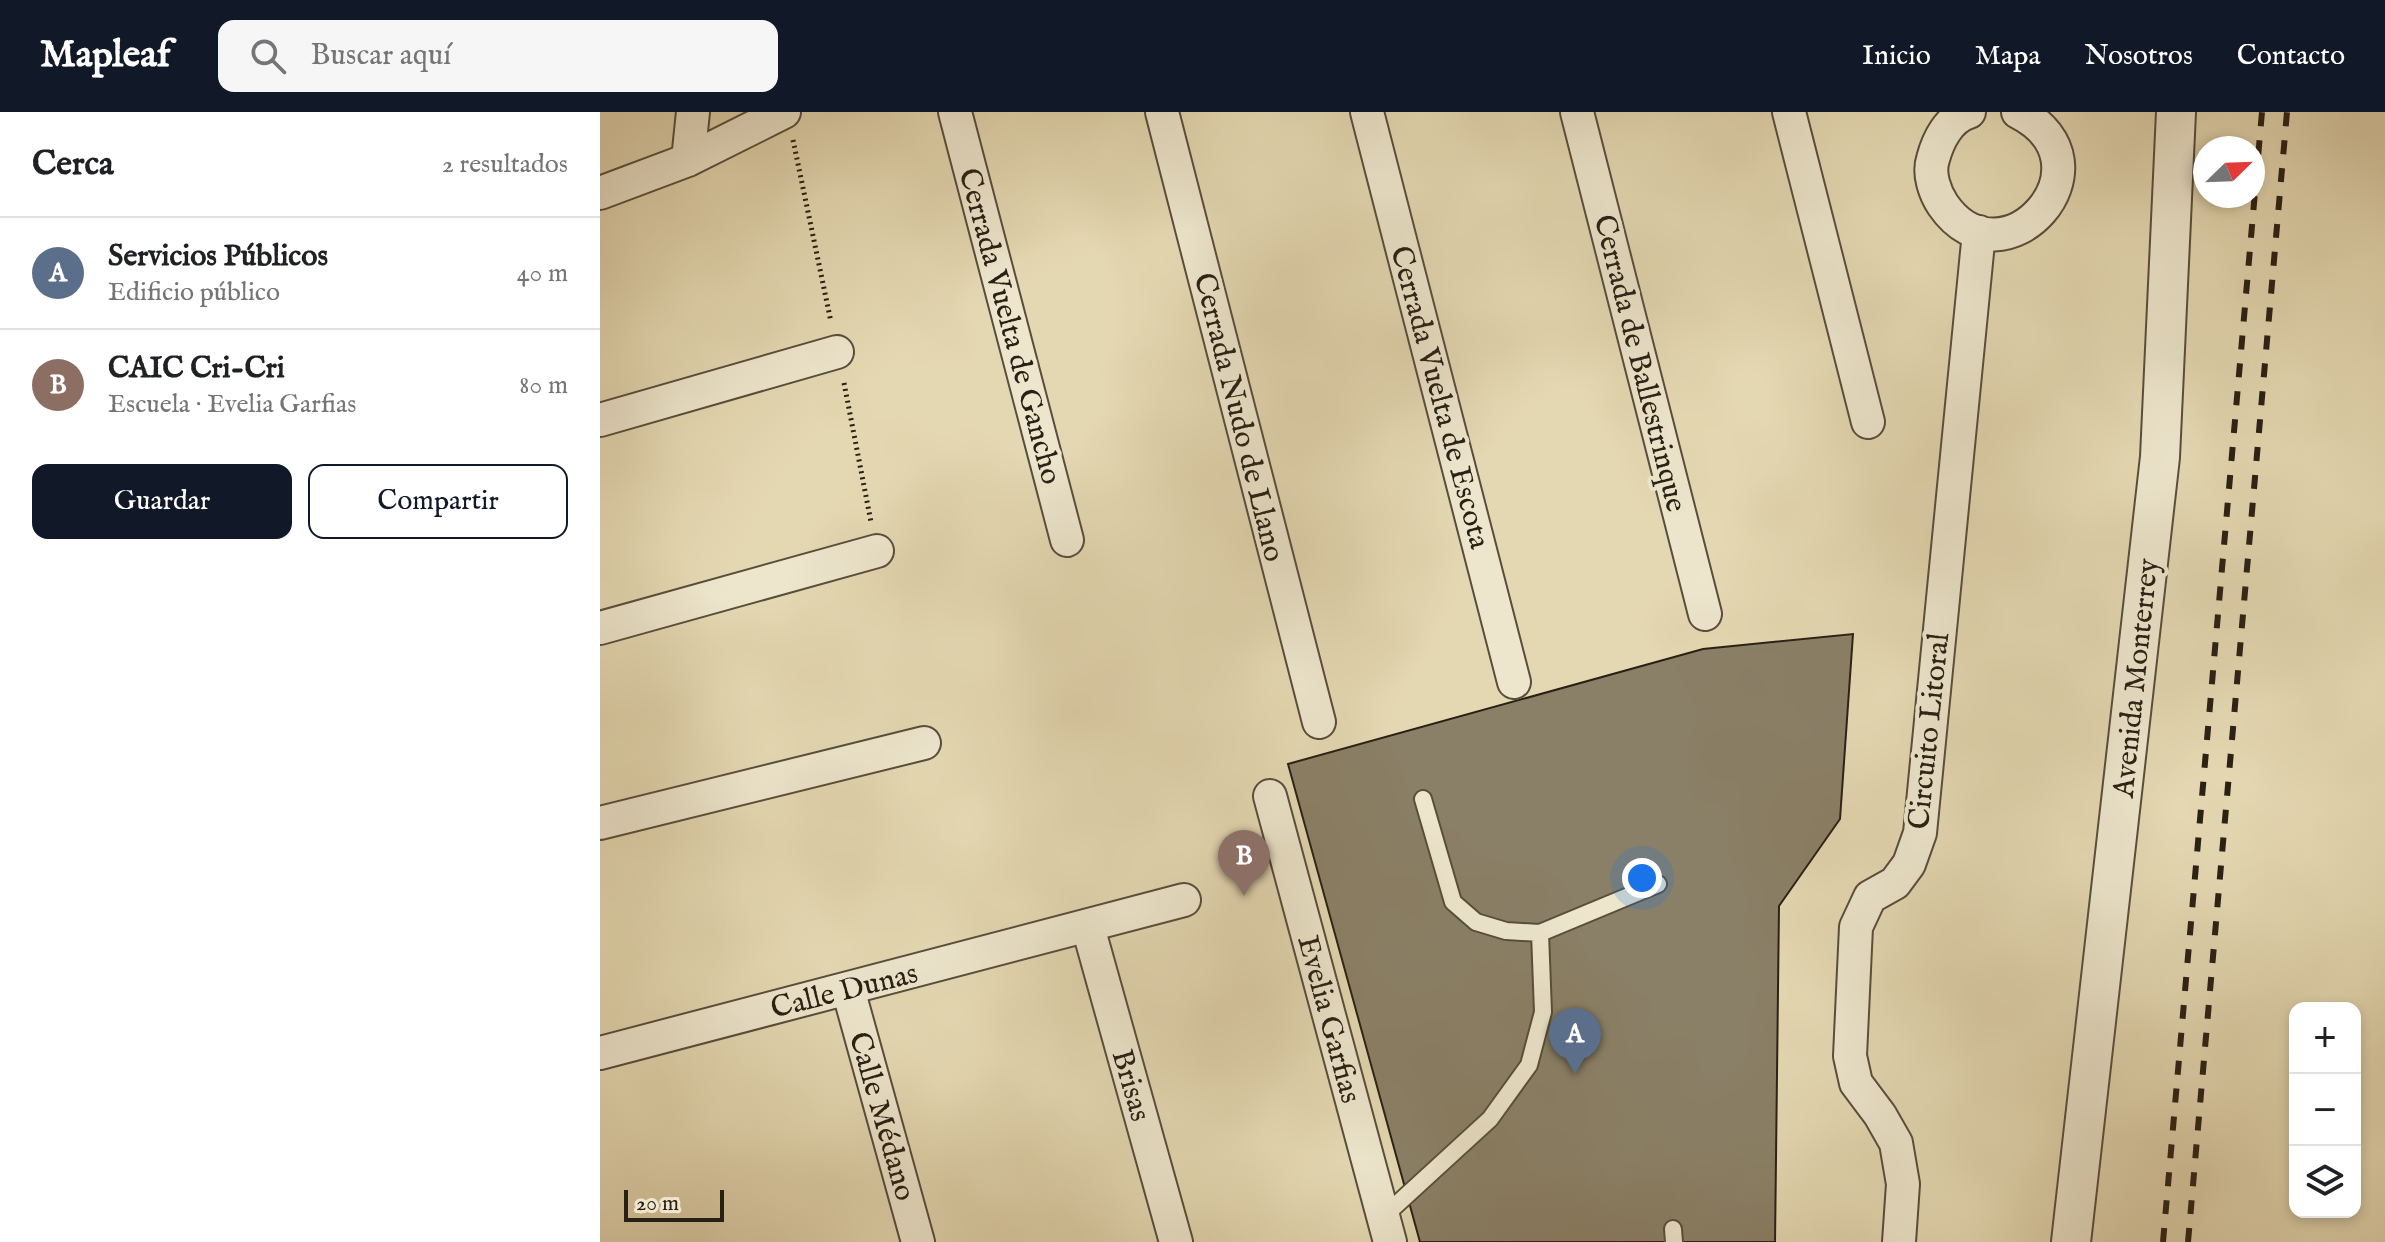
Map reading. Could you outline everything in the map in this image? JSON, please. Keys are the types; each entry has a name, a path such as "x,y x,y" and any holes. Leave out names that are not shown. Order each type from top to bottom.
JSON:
{"street":[{"path":"688,160 693,112"},
{"path":"600,193 688,160 784,112"},
{"name":"Cerrada Vuelta de Gancho","path":"955,112 1067,540"},
{"name":"Cerrada Nudo de Llano","path":"1162,112 1319,722"},
{"name":"Cerrada Vuelta de Escota","path":"1367,112 1514,682"},
{"name":"Cerrada de Ballestrinque","path":"1577,112 1705,614"},
{"path":"1789,112 1868,422"},
{"path":"1960,113 1941,134 1931,163 1935,193 1952,218 1979,232 2003,233 2026,225 2045,209 2056,187 2058,162 2049,139 2034,120 2018,112"},
{"name":"Avenida Monterrey","path":"2071,1242 2160,457 2176,112"},
{"name":"Circuito Litoral","path":"1899,1242 1903,1184 1896,1143 1856,1083 1850,1056 1856,927 1870,897 1895,883 1909,864 1920,833 1979,232"},
{"path":"600,420 837,352"},
{"path":"600,628 877,551"},
{"path":"600,823 924,743"},
{"name":"Evelia Garfias","path":"1270,796 1387,1230"},
{"name":"Calle Dunas","path":"600,1053 1184,900"},
{"name":"Brisas","path":"1088,927 1176,1242"},
{"name":"Calle Médano","path":"848,989 918,1242"}],"lane":[{"path":"1423,799 1453,902 1476,922 1506,931 1540,933 1658,884"},
{"path":"1387,1230 1490,1119 1529,1065 1543,1012 1540,933"}],"building":[{"path":"1853,634 1840,819 1779,906 1775,1242 1420,1242 1288,764 1703,649"}],"railway":[{"path":"2163,1242 2262,112"},
{"path":"2188,1242 2287,112"}],"place":[{"name":"CAIC Cri-Cri","path":"1244,896"},
{"name":"Servicios Públicos","path":"1575,1074"}]}
